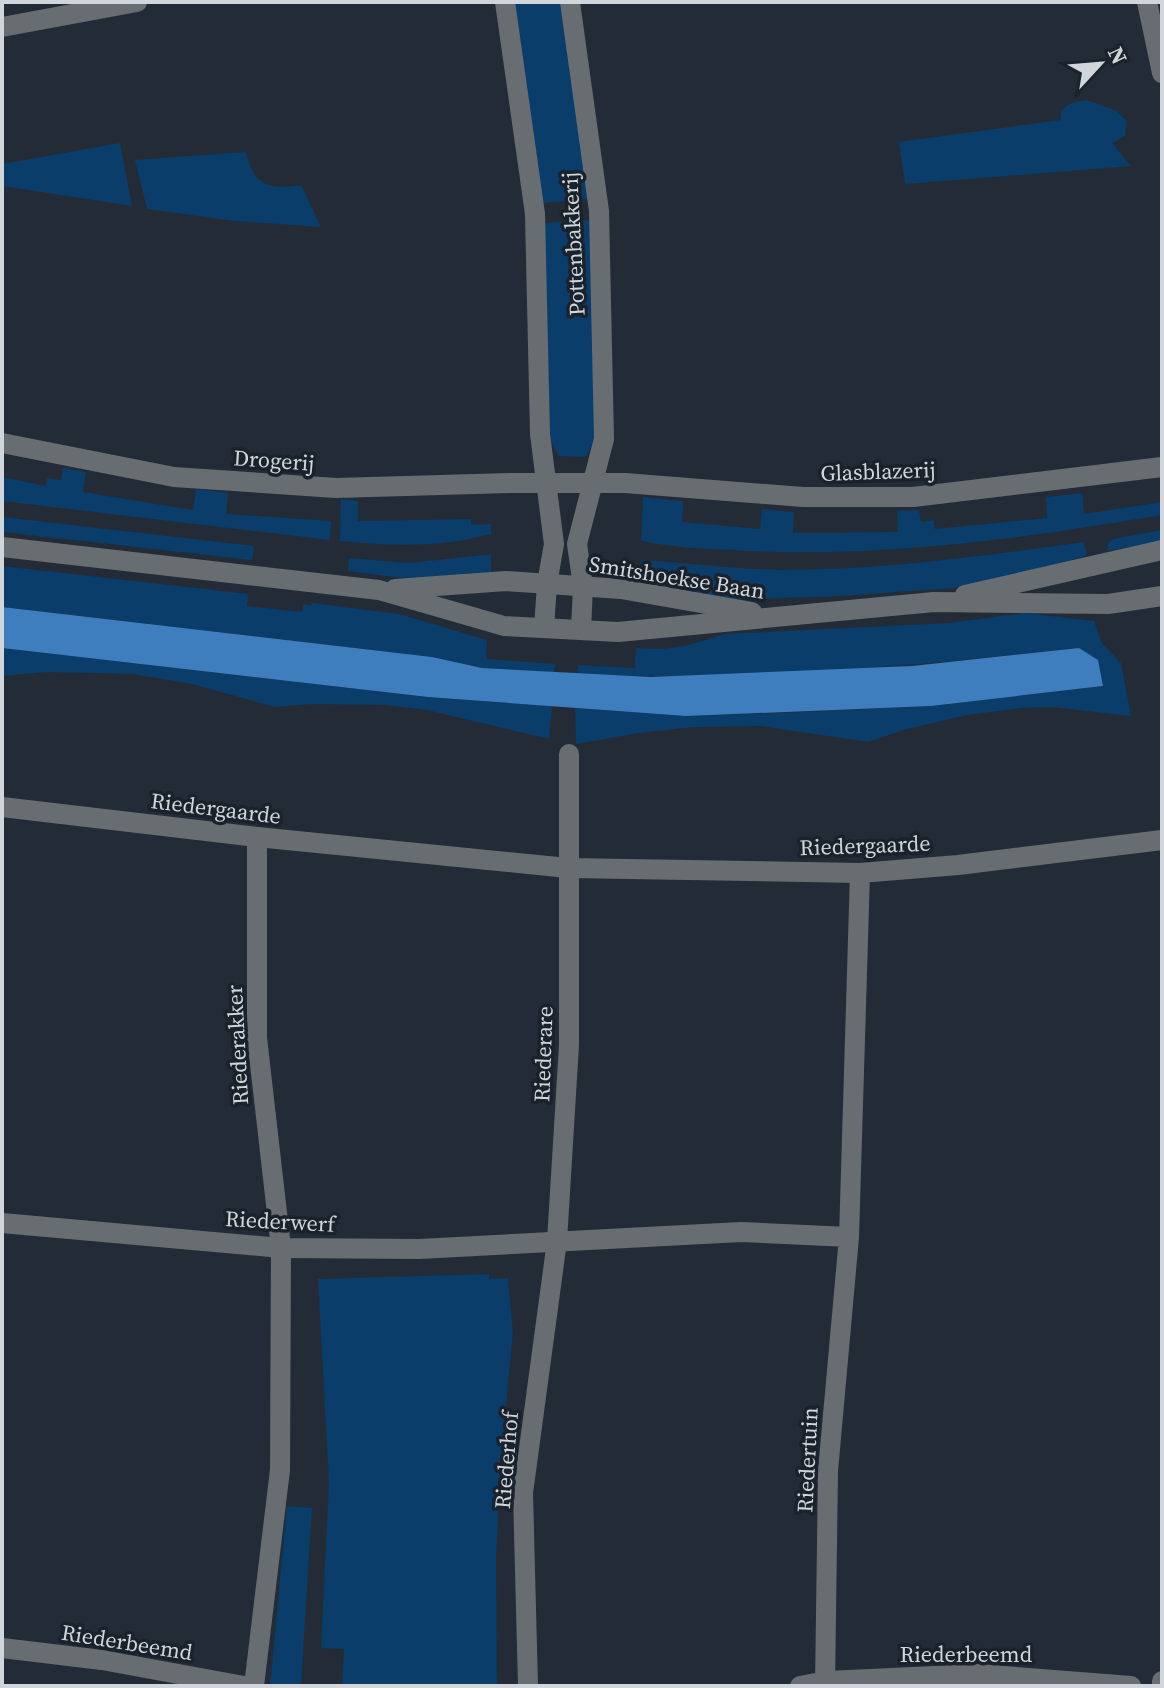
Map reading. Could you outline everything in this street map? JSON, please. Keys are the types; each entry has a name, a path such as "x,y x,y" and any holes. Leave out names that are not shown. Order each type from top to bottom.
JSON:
{"street":[{"path":"2,27 137,2"},
{"name":"Pottenbakkerij","path":"505,2 535,214 540,434 554,544 544,628"},
{"name":"Pottenbakkerij","path":"570,2 599,211 604,439 577,544 583,586 581,630"},
{"path":"1147,2 1162,73"},
{"name":"Drogerij","path":"2,443 174,477 336,488 546,483"},
{"name":"Glasblazerij","path":"595,483 803,497 913,497 1162,467"},
{"path":"546,483 595,483"},
{"name":"Smitshoekse Baan","path":"2,547 379,590 504,626 618,632 934,602 1108,604 1162,596"},
{"name":"Smitshoekse Baan","path":"934,602 1162,550"},
{"name":"Smitshoekse Baan","path":"379,590 506,581 583,586 621,589 776,617"},
{"path":"568,868 569,754"},
{"name":"Riedergaarde","path":"2,807 257,837 568,868 860,873 958,865 1162,840"},
{"name":"Riederakker","path":"257,837 257,1038 281,1248"},
{"name":"Riederare","path":"557,1241 569,1045 568,868"},
{"name":"Riedertuin","path":"826,1683 828,1471 849,1237 860,873"},
{"name":"Riederwerf","path":"2,1223 281,1248 419,1249 557,1241"},
{"path":"557,1241 741,1232 849,1237"},
{"name":"Riederhof","path":"528,1686 523,1493 557,1241"},
{"path":"254,1686 280,1470 281,1248"},
{"name":"Riederbeemd","path":"2,1648 102,1660 244,1686"},
{"name":"Riederbeemd","path":"800,1686 979,1674 1131,1686"}],"shaded area":[{"path":"514,2 562,2 590,199 542,203"},
{"path":"1086,100 1115,110 1127,121 1125,136 1112,143 1131,166 905,184 899,142 1061,120 1061,111 1069,104"},
{"path":"120,143 132,206 2,186 2,164"},
{"path":"246,152 253,172 264,183 280,187 301,185 321,227 235,221 147,209 135,160"},
{"path":"591,220 596,439 585,457 558,456 550,438 544,223"},
{"path":"63,468 86,472 83,492 193,510 196,489 228,493 226,514 331,521 330,540 2,501 2,477 46,486 47,478 61,480"},
{"path":"1082,493 1084,514 1162,502 1162,515 1002,539 840,552 698,548 641,541 643,497 683,501 682,522 760,529 762,509 794,512 793,533 898,532 897,511 919,510 921,522 934,520 935,529 1047,518 1046,497"},
{"path":"341,499 358,501 358,521 471,519 471,525 491,524 491,534 453,542 416,545 340,541"},
{"path":"2,517 254,546 252,560 2,532"},
{"path":"1162,530 1162,541 1107,551 1108,543 1113,539"},
{"path":"1084,542 1087,555 1015,579 954,588 721,600 668,583 638,581 641,560 780,570 857,568"},
{"path":"491,555 491,573 416,578 348,571 349,558 408,563"},
{"path":"2,566 248,594 247,606 302,612 303,604 311,606 312,603 399,614 487,640 486,659 555,664 554,673 482,668 432,657 2,607"},
{"path":"2,607 432,657 482,668 651,677 912,666 1079,648 1098,660 1103,686 931,706 686,716 428,697 2,648"},
{"path":"1026,613 1094,621 1101,642 1121,663 1131,716 1052,707 1021,708 967,715 868,742 760,726 693,727 576,744 575,708 686,716 778,713 931,706 1103,686 1079,648 828,671 703,676 577,674 578,665 635,668 636,648 685,646 726,634 949,623"},
{"path":"2,648 428,697 552,706 549,739 427,710 386,705 275,707 192,684 133,674 47,672 2,676"},
{"path":"489,1274 489,1279 508,1278 513,1331 501,1458 496,1559 497,1686 342,1686 344,1649 321,1648 329,1482 318,1279"},
{"path":"287,1506 312,1508 301,1686 270,1686"}]}
